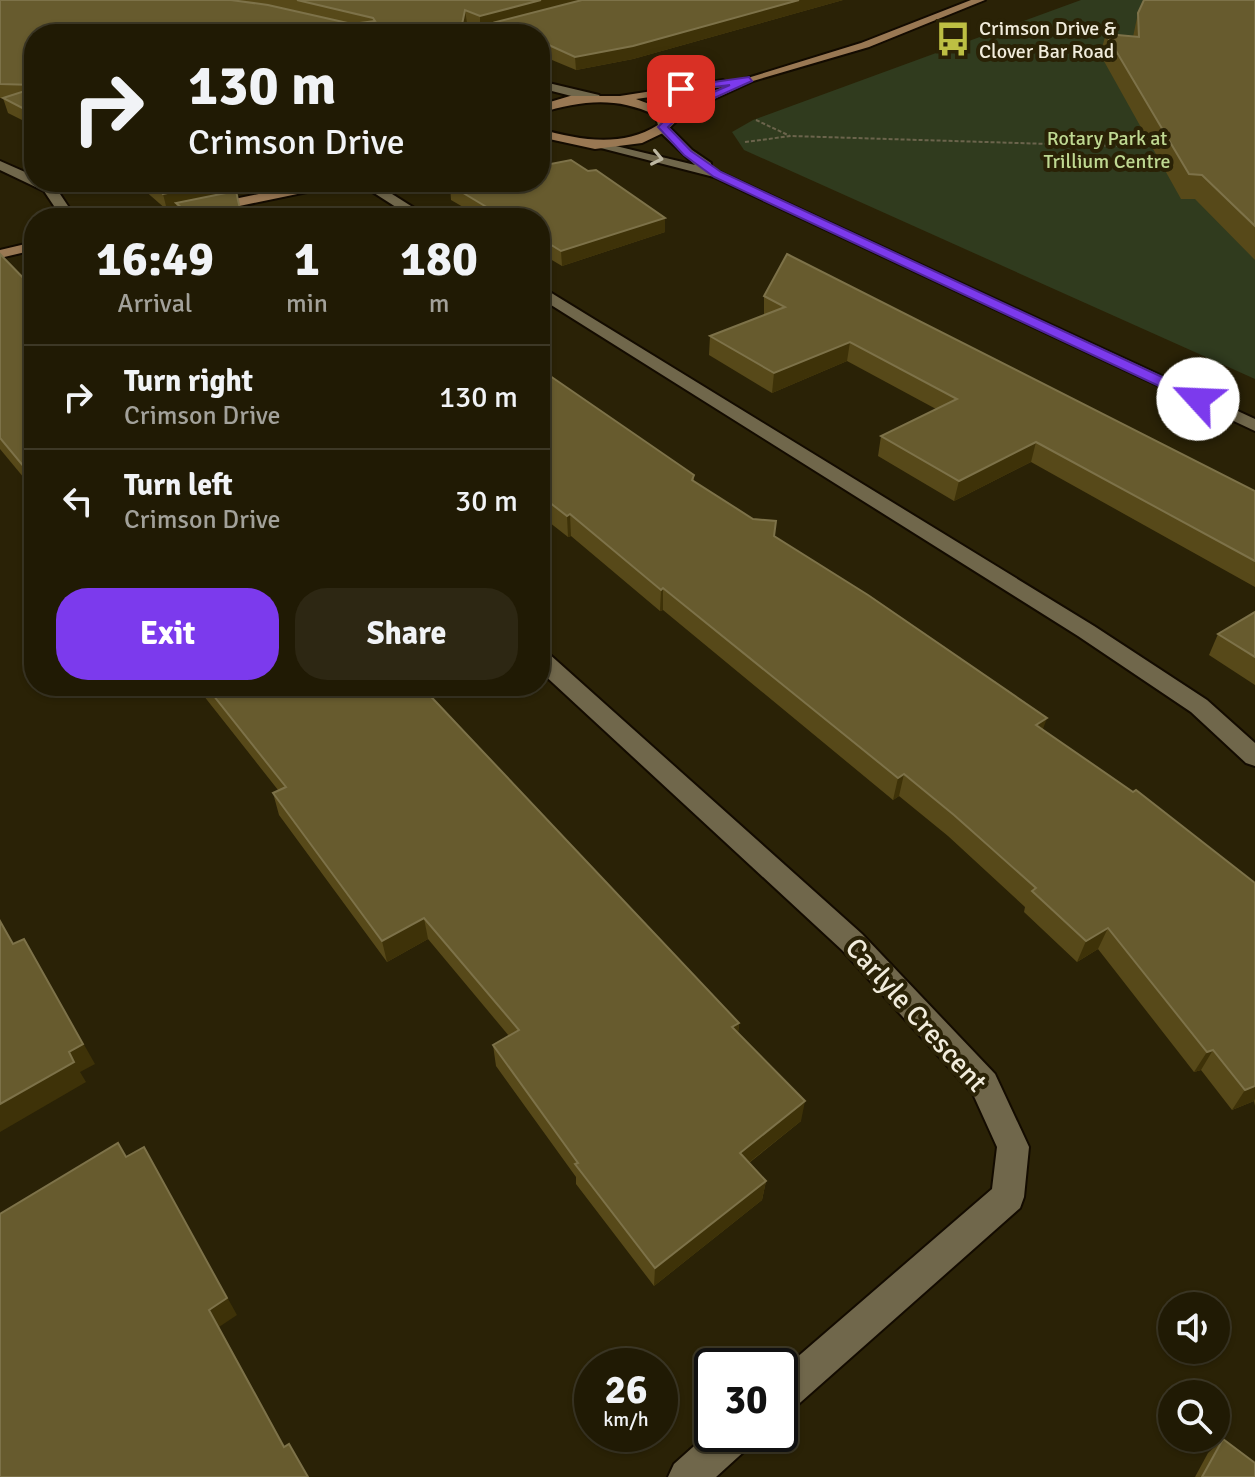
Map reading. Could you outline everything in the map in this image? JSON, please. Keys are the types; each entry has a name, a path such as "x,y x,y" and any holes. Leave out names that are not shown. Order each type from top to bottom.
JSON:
{"street":[{"path":"595,145 638,140 663,126 682,109 749,79 865,45 980,0"},
{"path":"518,24 538,19"},
{"path":"550,105 564,100 617,98 749,79"},
{"path":"550,87 595,98"},
{"path":"617,98 646,105 661,113 663,126 687,153 718,174 1255,426"},
{"path":"550,136 718,174"},
{"path":"550,145 570,142"},
{"path":"0,165 24,176"},
{"path":"210,208 288,192"},
{"path":"380,192 407,208"},
{"path":"0,254 24,248"},
{"path":"550,297 1086,631 1199,706 1255,757"},
{"name":"Carlyle Crescent","path":"550,667 852,942 984,1084 1013,1147 1008,1197 798,1380"},
{"path":"687,1477 715,1452"}],"path":[{"path":"753,119 791,136"},
{"path":"734,143 791,136 1147,147"}],"green space":[{"name":"Rotary Park at Trillium Centre","path":"1081,0 1255,0 1255,379 744,150 732,132 753,120"}],"building":[{"path":"0,0 231,0 352,24 24,24 24,85 0,84"},
{"path":"297,0 541,0 480,16 465,10 462,24 352,24 375,21"},
{"path":"582,0 799,0 633,46 575,57 550,46 550,24 496,22"},
{"path":"1144,0 1255,0 1255,226 1202,175 1189,174 1106,34 1139,37 1138,13"},
{"path":"24,91 24,109 3,98"},
{"path":"571,160 588,171 596,170 665,218 561,251 550,244 550,208 488,208 462,192 550,192 550,164"},
{"path":"236,192 240,208 182,208 176,203"},
{"path":"0,254 24,279 24,467 0,438"},
{"path":"787,254 1255,491 1255,561 1036,442 959,481 881,436 957,399 850,342 774,373 710,336 785,307 764,296"},
{"path":"550,376 694,475 692,480 753,519 776,521 774,536 868,595 1047,718 1036,725 1133,792 1136,790 1255,883 1255,1086 1245,1090 1213,1050 1207,1052 1108,928 1086,941 1032,891 1036,888 904,774 898,778 570,514 567,516 550,503"},
{"path":"1255,612 1255,657 1218,634"},
{"path":"214,696 430,696 739,1023 732,1027 805,1101 740,1153 766,1181 655,1268 575,1164 578,1163 493,1045 519,1030 424,918 382,941 273,793 286,787"},
{"path":"0,921 13,944 24,939 83,1044 69,1052 74,1062 0,1104"},
{"path":"118,1143 126,1157 144,1147 227,1298 209,1310 284,1447 289,1444 308,1477 0,1477 0,1214"},
{"path":"1230,1444 1255,1463 1255,1477 1202,1477 1216,1452 1230,1452"}],"place":[{"name":"Crimson Drive & Clover Bar Road","path":"953,39"}],"route":[{"path":"681,89 749,79 682,109 662,127 687,153 718,174 1198,399"}]}
